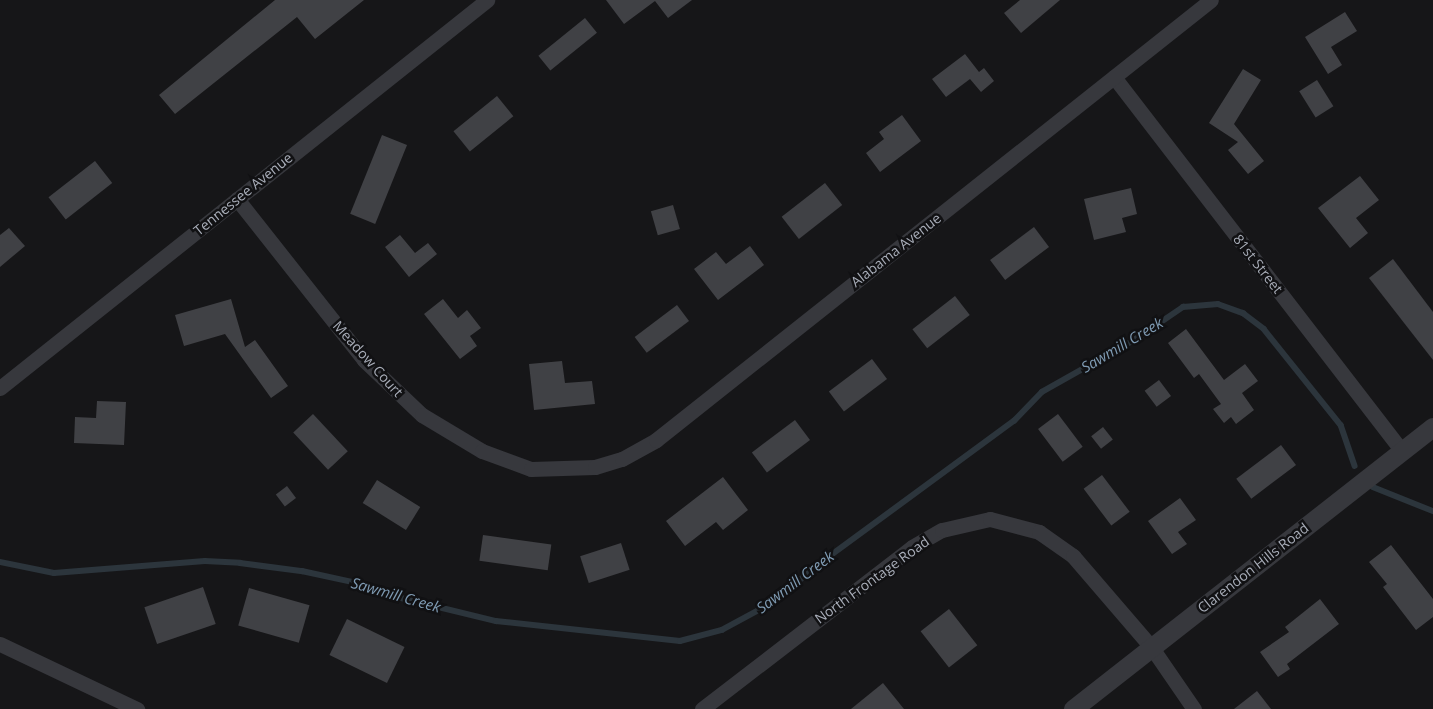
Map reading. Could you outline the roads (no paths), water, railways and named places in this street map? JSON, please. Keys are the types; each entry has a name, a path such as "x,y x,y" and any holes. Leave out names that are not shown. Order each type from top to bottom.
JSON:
{"street":[{"name":"Tennessee Avenue","path":"0,388 487,0"},
{"name":"Alabama Avenue","path":"567,470 595,466 622,459 656,440 1211,0"},
{"name":"81st Street","path":"1114,77 1402,451"},
{"name":"Meadow Court","path":"237,199 364,360 422,415 452,435 495,457 531,469 567,470"},
{"name":"Clarendon Hills Road","path":"1072,709 1433,427"},
{"name":"North Frontage Road","path":"702,709 912,547 942,530 990,519 1039,532 1073,556 1152,648 1194,709"},
{"path":"0,644 137,709"}],"waterway":[{"name":"Sawmill Creek","path":"0,562 54,573 205,561 240,563 302,571 353,582 389,595 496,621 680,641 722,630 772,603 819,564 1014,421 1042,392 1136,339 1183,307 1218,304 1243,313 1264,329 1341,425 1355,466"},
{"name":"Sawmill Creek","path":"1373,487 1433,511"}]}
